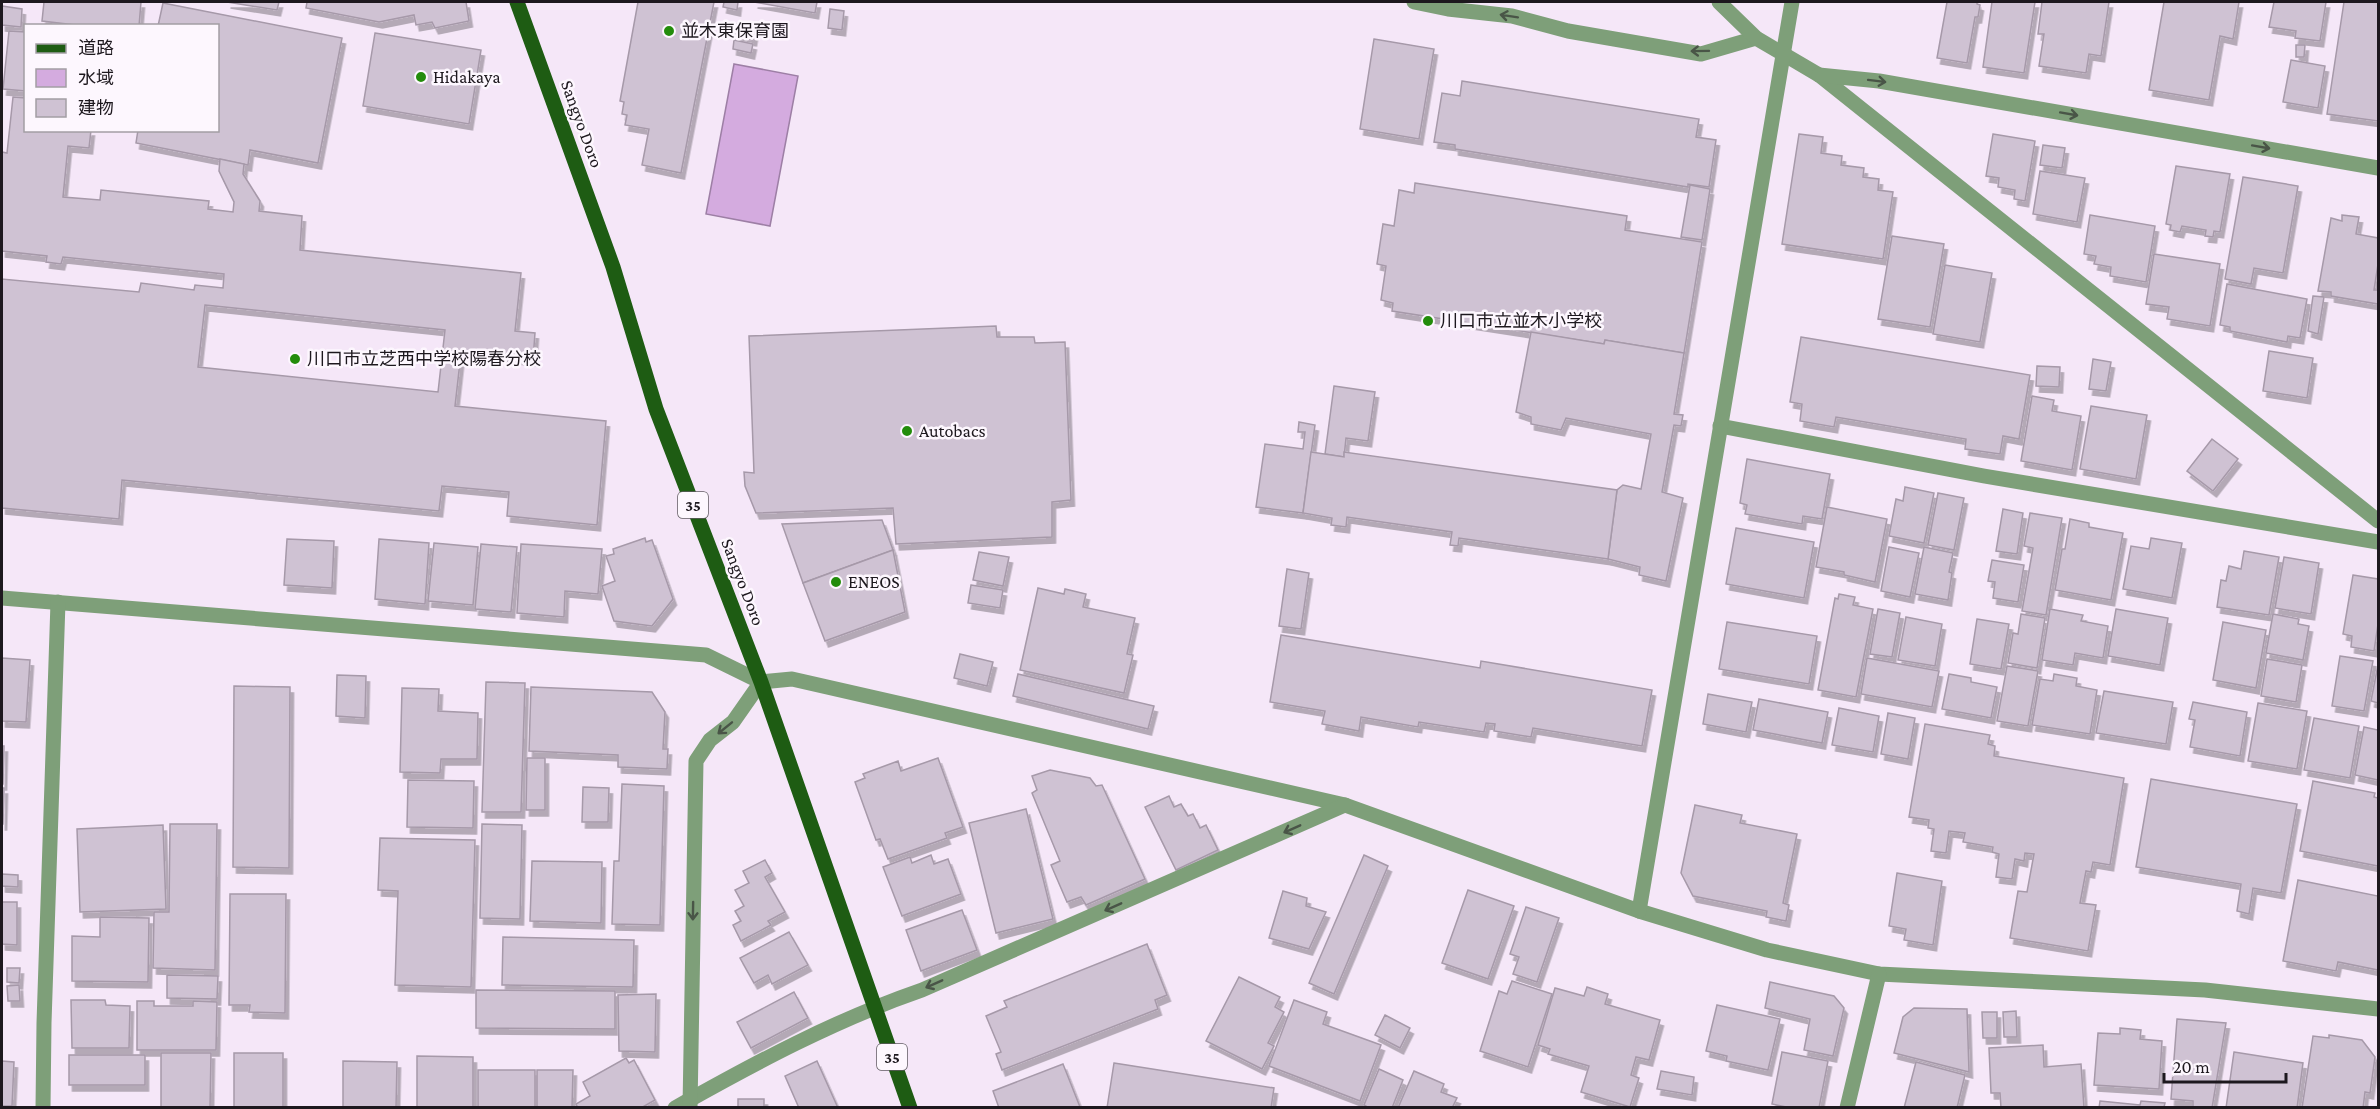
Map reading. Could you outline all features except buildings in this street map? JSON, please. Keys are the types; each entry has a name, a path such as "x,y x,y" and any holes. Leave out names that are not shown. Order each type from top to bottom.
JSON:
{"main road":[{"name":"Sangyo Doro","path":"517,2 613,267 656,409 761,682 910,1107"}],"street":[{"path":"1414,2 1448,9 1512,16 1568,31 1701,54 1756,38"},
{"path":"1719,2 1756,38 1819,75 2379,521"},
{"path":"1639,911 1792,2"},
{"path":"1819,75 1879,81 2379,168"},
{"path":"1720,426 1984,476 2379,542"},
{"path":"2,598 706,655 761,682 792,679 1346,805 1639,911 1767,950 1879,975 2205,990 2379,1009"},
{"path":"43,1107 58,602"},
{"path":"690,1103 696,761 710,740 733,722 761,682"},
{"path":"675,1107 690,1103 822,1029 874,1006 922,990 1346,805"},
{"path":"1847,1107 1879,975"}],"water":[{"path":"734,64 798,76 770,226 706,214"}],"place":[{"name":"並木東保育園","path":"669,31"},
{"name":"Hidakaya","path":"421,77"},
{"name":"川口市立並木小学校","path":"1428,321"},
{"name":"川口市立芝西中学校陽春分校","path":"295,359"},
{"name":"Autobacs","path":"907,431"},
{"name":"ENEOS","path":"836,582"}]}
